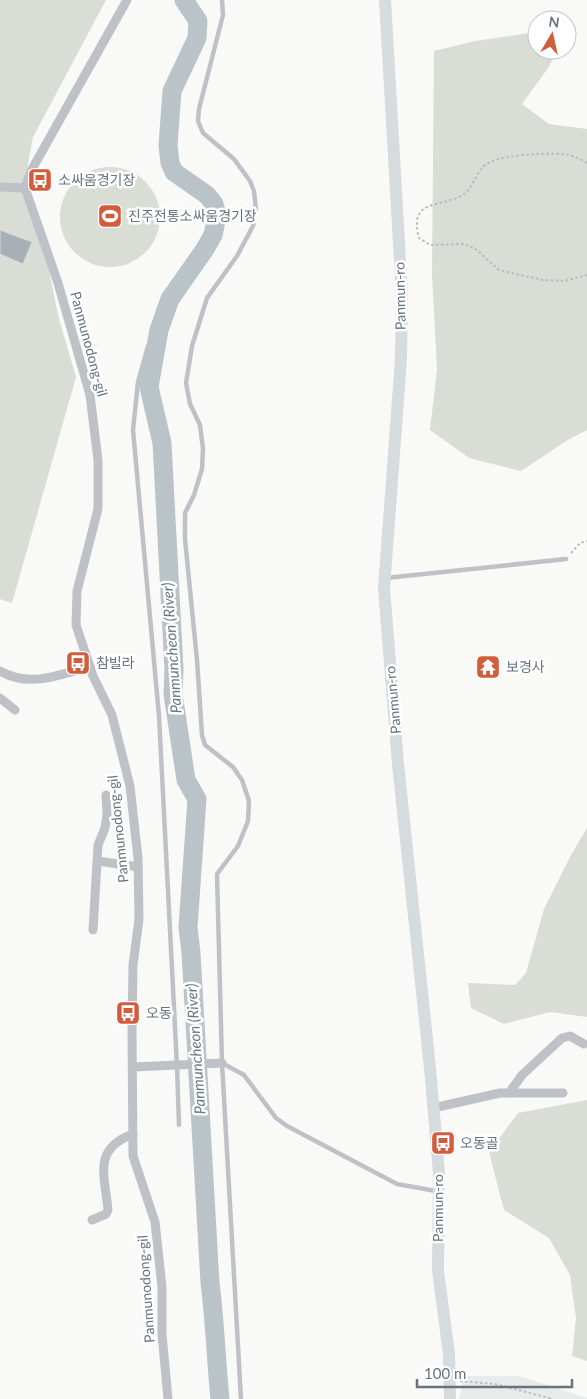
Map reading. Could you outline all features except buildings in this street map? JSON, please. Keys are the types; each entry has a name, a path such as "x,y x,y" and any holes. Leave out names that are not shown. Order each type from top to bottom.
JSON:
{"street":[{"path":"0,187 25,188 31,171 127,0"},
{"name":"Panmun-ro","path":"385,0 402,295 401,359 384,588 398,764 434,1108 439,1173 438,1271 449,1354 450,1399"},
{"name":"Panmunodong-gil","path":"25,188 58,283 90,395 98,460 98,509 78,590 76,626 90,666 112,715 130,786 138,867 139,919 133,964 133,1156 155,1222 162,1287 162,1334 168,1399"},
{"path":"0,671 26,679 38,680 90,666"},
{"path":"0,698 15,710"},
{"path":"93,930 98,845 105,828 107,815 106,795"},
{"path":"98,861 138,867"},
{"path":"509,1093 522,1075 562,1038 570,1036 584,1044"},
{"path":"132,1067 222,1063"},
{"path":"434,1108 500,1093 563,1093"},
{"path":"92,1220 106,1214 108,1210 104,1180 105,1156 121,1138 133,1134"}],"lane":[{"path":"222,0 223,14 199,109 198,121 203,133 234,159 250,181 254,191 256,210 253,226 237,256 208,298 192,346 186,383 190,404 200,425 203,448 202,469 194,495 185,513 185,539 202,735 205,745 233,767 242,780 249,802 248,821 238,846 217,874 222,1063 241,1399"},
{"path":"148,346 138,382 133,430 159,716 179,1125"},
{"path":"385,578 566,558"},
{"path":"222,1063 244,1075 276,1118 287,1126 397,1184 439,1192"}],"path":[{"path":"587,163 578,158 562,154 496,159 483,166 473,184 463,194 426,206 419,214 416,226 419,238 430,245 465,244 477,250 499,270 543,280 564,281 587,275"},
{"path":"566,558 580,543 587,541"},
{"path":"450,1382 464,1380 495,1384 553,1399"}],"shaded area":[{"path":"0,0 106,0 33,137 23,191 48,266 59,319 76,377 12,603 0,599"},
{"path":"527,33 527,60 552,60 522,104 549,124 587,129 587,430 566,441 521,471 469,458 430,430 437,370 432,274 434,51 475,41"},
{"name":"진주전통소싸움경기장","path":"110,167 120,168 138,175 152,189 159,207 159,227 152,245 138,259 120,266 110,267 100,266 82,259 68,245 61,227 60,217 61,207 68,189 82,175 100,168"},
{"path":"587,828 587,1017 550,1012 504,1024 471,1008 468,983 515,985 526,973 544,909"},
{"path":"587,1100 587,1361 572,1356 576,1318 570,1275 549,1238 504,1210 489,1152 518,1113"},
{"path":"464,1376 519,1376 587,1399 459,1399"}],"waterway":[{"name":"Panmuncheon (River)","path":"184,0 198,21 197,38 172,91 168,145 170,163 174,172 207,195 214,204 216,221 213,235 205,249 170,299 159,330 149,387 162,443 174,669 173,694 186,780 197,799 188,927 210,1283 220,1399"}],"place":[{"name":"소싸움경기장","path":"40,180"},
{"name":"진주전통소싸움경기장","path":"110,216"},
{"name":"참빌라","path":"78,663"},
{"name":"보경사","path":"488,667"},
{"name":"오동","path":"128,1013"},
{"name":"오동골","path":"443,1143"}]}
